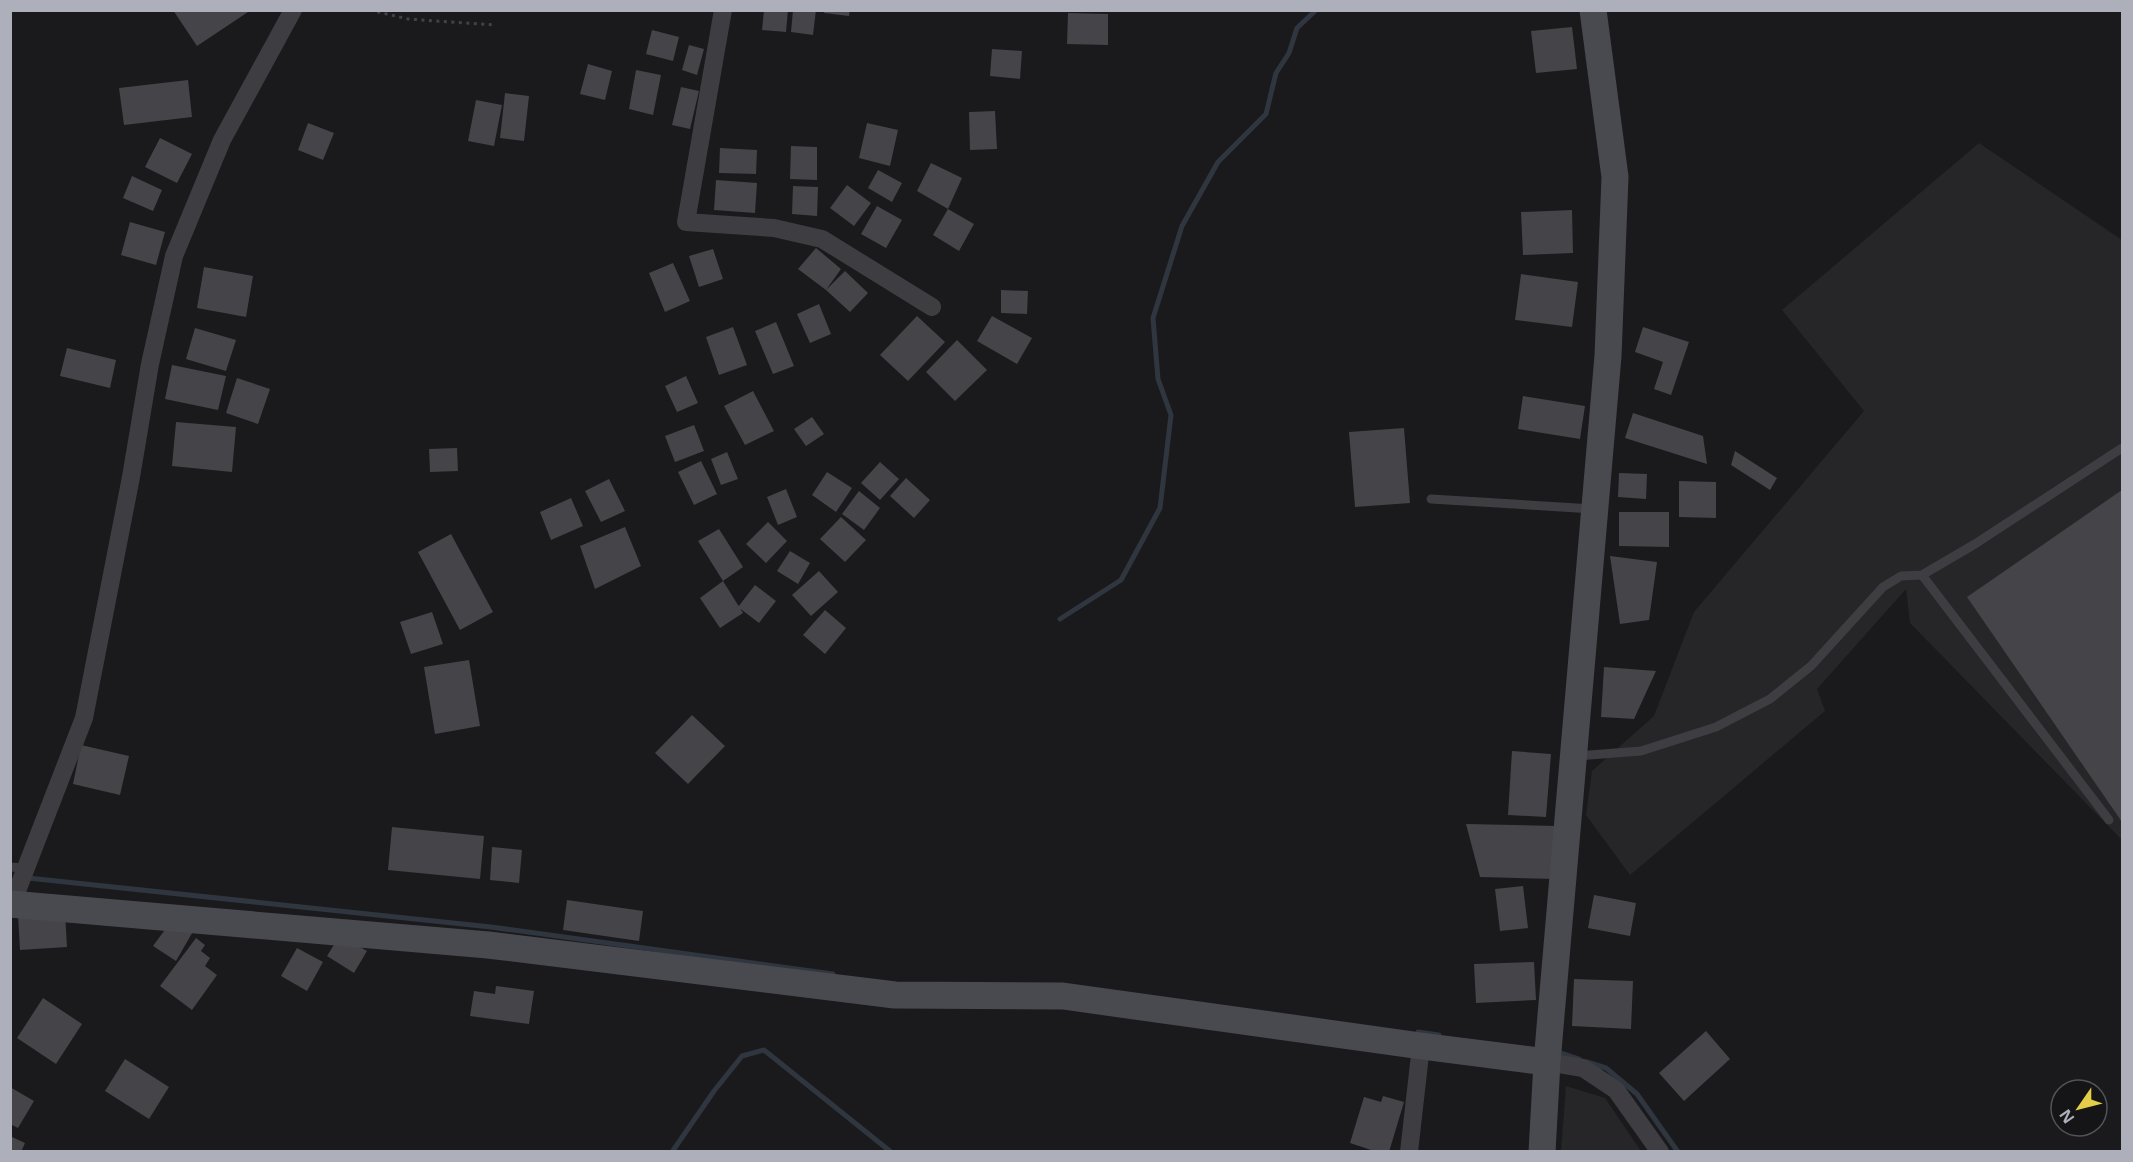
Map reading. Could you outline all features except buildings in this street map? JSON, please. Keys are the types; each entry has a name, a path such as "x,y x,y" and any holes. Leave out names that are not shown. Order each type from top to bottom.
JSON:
{"street":[{"path":"293,10 222,140 174,256 150,364 131,477 84,718 18,867 11,906 488,945 895,995 1063,996 1547,1062 1583,1068 1616,1090 1660,1152"},
{"path":"723,10 686,222 774,228 822,238 932,307"},
{"path":"1542,1152 1547,1062 1608,356 1615,177 1593,10"},
{"path":"1409,1152 1421,1046"}],"lane":[{"path":"1574,757 1641,751 1716,726 1770,699 1811,666 1883,587 1901,576 1922,575 1975,544 2122,448"},
{"path":"1431,500 1595,509"},
{"path":"1922,575 2109,820"}],"path":[{"path":"370,10 408,19 495,25"}],"shaded area":[{"path":"1979,143 2122,240 2122,840 1910,623 1906,589 1817,689 1825,711 1630,875 1586,815 1592,771 1654,716 1694,612 1864,411 1782,310"},
{"path":"1566,1086 1605,1098 1641,1151 1561,1151"}],"waterway":[{"path":"1060,619 1121,580 1160,508 1171,415 1158,379 1153,318 1182,226 1218,162 1266,114 1276,73 1289,53 1297,28 1316,10"},
{"path":"28,878 491,927 833,974"},
{"path":"1418,1032 1439,1035"},
{"path":"672,1152 714,1091 742,1056 764,1050 891,1152"},
{"path":"1561,1053 1579,1059"},
{"path":"1587,1062 1606,1068 1637,1094 1678,1152"}]}
